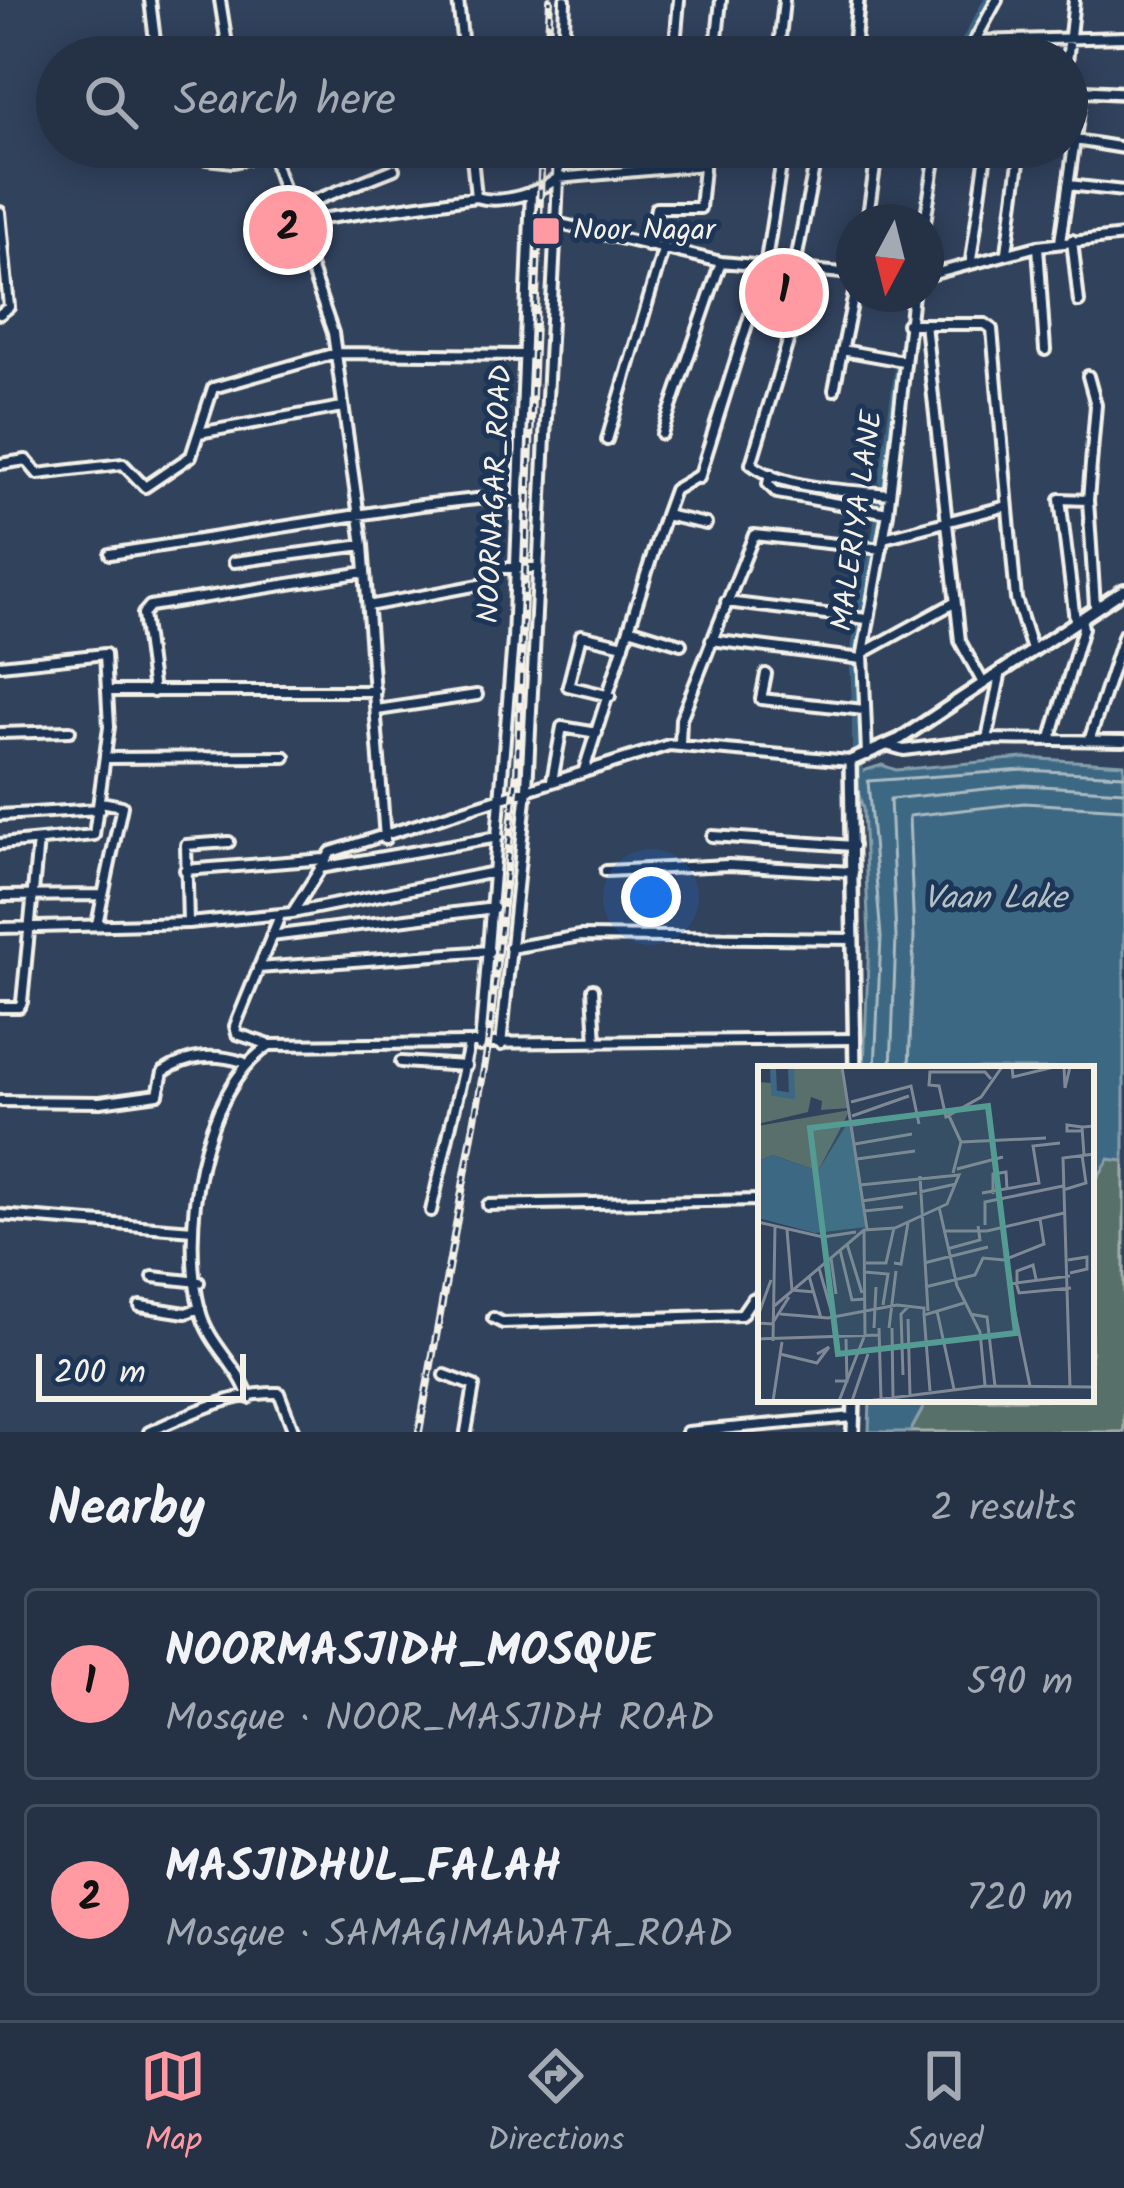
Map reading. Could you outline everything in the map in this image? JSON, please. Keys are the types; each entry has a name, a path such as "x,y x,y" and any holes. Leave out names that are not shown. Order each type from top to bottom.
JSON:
{"street":[{"path":"151,0 155,36"},
{"path":"220,0 226,36"},
{"path":"458,0 462,36"},
{"path":"563,36 565,0"},
{"path":"676,36 679,0"},
{"path":"717,36 721,0"},
{"path":"780,36 784,0"},
{"path":"855,36 858,0"},
{"path":"977,36 997,0"},
{"path":"1070,36 1073,0"},
{"path":"1088,38 1124,38"},
{"path":"1088,91 1124,93"},
{"path":"1088,142 1124,148"},
{"path":"277,168 299,222 336,353 363,544 385,838"},
{"path":"473,168 476,197"},
{"path":"501,1045 527,789 558,168"},
{"path":"299,222 476,197 490,202 544,188 558,178 646,168"},
{"path":"648,246 656,208 700,208 704,168"},
{"path":"584,771 664,514 674,490 697,477 765,268 781,168"},
{"path":"794,272 814,168"},
{"path":"870,204 875,168"},
{"path":"928,204 934,168"},
{"path":"971,260 984,168"},
{"path":"1007,252 1018,168"},
{"path":"1060,242 1071,168"},
{"path":"292,209 394,169"},
{"path":"1068,185 1124,191"},
{"name":"NOORNAGAR_ROAD","path":"481,1046 503,797 528,355 530,192"},
{"path":"0,212 9,307 0,314"},
{"path":"556,223 721,262 836,273"},
{"path":"944,269 1038,246 1124,236"},
{"path":"1072,240 1079,302"},
{"path":"1038,246 1045,350"},
{"path":"607,440 663,250"},
{"path":"662,434 721,262"},
{"path":"808,272 751,464 770,474 890,494"},
{"path":"834,390 850,312"},
{"name":"MALERIYA LANE","path":"867,755 863,656 888,513 910,312"},
{"path":"908,324 986,324 992,329 1018,616 1031,650"},
{"path":"926,324 954,603 960,641 982,683"},
{"path":"842,350 903,361"},
{"path":"0,464 26,460 38,474 123,464 145,487 191,456 213,388 336,353 528,355"},
{"path":"1088,376 1096,406 1088,500 1096,606"},
{"path":"200,433 342,407"},
{"path":"770,474 768,484 777,494 888,513"},
{"path":"110,554 494,497 519,502"},
{"path":"1051,737 1083,628 1060,499 1088,500"},
{"path":"680,744 681,719 757,532 883,543 984,508 1007,506"},
{"path":"664,514 706,524"},
{"path":"234,562 363,544"},
{"path":"368,606 484,584 492,568 538,568"},
{"path":"153,692 143,614 150,606 365,572"},
{"path":"292,913 325,859 339,849 680,744 818,762 867,755 1124,590"},
{"path":"726,602 867,619"},
{"path":"711,640 863,656 954,603"},
{"path":"629,628 681,644"},
{"path":"1090,739 1124,634"},
{"path":"610,696 568,686 581,635 624,645"},
{"path":"0,665 105,654 107,691 106,758 92,838 0,844"},
{"path":"987,739 1001,671"},
{"path":"766,674 761,699 864,710"},
{"path":"107,691 376,691"},
{"path":"377,710 476,694"},
{"path":"551,782 562,727 597,733"},
{"path":"0,733 70,731"},
{"path":"886,746 904,750 987,739 1051,737 1124,741"},
{"path":"106,758 285,757"},
{"path":"850,761 855,1066"},
{"path":"0,814 122,806 97,924"},
{"path":"712,836 854,846"},
{"path":"319,868 498,837"},
{"path":"0,1007 21,1006 38,841"},
{"path":"188,923 186,844 229,842"},
{"path":"185,870 325,859"},
{"path":"606,871 728,865 854,872"},
{"path":"0,928 280,916 494,872"},
{"path":"0,896 102,895"},
{"path":"270,936 494,908"},
{"path":"280,916 235,1026 237,1034 270,1045 855,1039"},
{"path":"510,948 580,936 854,939"},
{"path":"257,968 489,951"},
{"path":"593,989 596,1042"},
{"path":"249,1398 242,1375 219,1352 200,1309 193,1230 199,1163 243,1062 270,1045"},
{"path":"429,1045 429,1064"},
{"path":"431,1211 469,1046"},
{"path":"0,1101 100,1102 158,1094 163,1072 180,1061 208,1056 243,1062"},
{"path":"401,1063 466,1066"},
{"path":"488,1205 758,1201"},
{"path":"0,1215 193,1230"},
{"path":"153,1277 199,1282"},
{"path":"494,1318 503,1323 741,1315 758,1297"},
{"path":"140,1306 186,1313 200,1309"},
{"path":"445,1375 474,1386 466,1432"},
{"path":"149,1432 207,1408 279,1393 294,1432"},
{"path":"853,1432 854,1402"},
{"path":"687,1432 854,1417"}],"green space":[{"path":"1109,1159 1124,1161 1124,1432 910,1432 926,1402 1094,1402 1094,1183"}],"water":[{"name":"Vaan Lake","path":"1023,758 1124,764 1124,1161 1109,1159 1094,1183 1094,1066 864,1066 869,937 863,809 853,774 882,765 896,770"},
{"path":"870,1402 926,1402 910,1432 869,1432"}],"waterway":[{"path":"968,36 988,0"},
{"path":"924,204 928,168"},
{"path":"901,355 908,312"},
{"path":"882,488 899,366"},
{"path":"880,506 881,498"},
{"path":"875,542 879,517"},
{"path":"860,612 873,553"},
{"path":"855,652 859,624"},
{"path":"854,663 856,704"},
{"path":"856,716 856,752"},
{"path":"858,765 859,771"}],"railway":[{"path":"548,36 550,0"},
{"path":"419,1432 488,1046 517,771 541,168"}],"place":[{"name":"MASJIDHUL_FALAH","path":"288,230"},
{"name":"Noor Nagar","path":"546,231"},
{"name":"NOORMASJIDH_MOSQUE","path":"784,293"}]}
